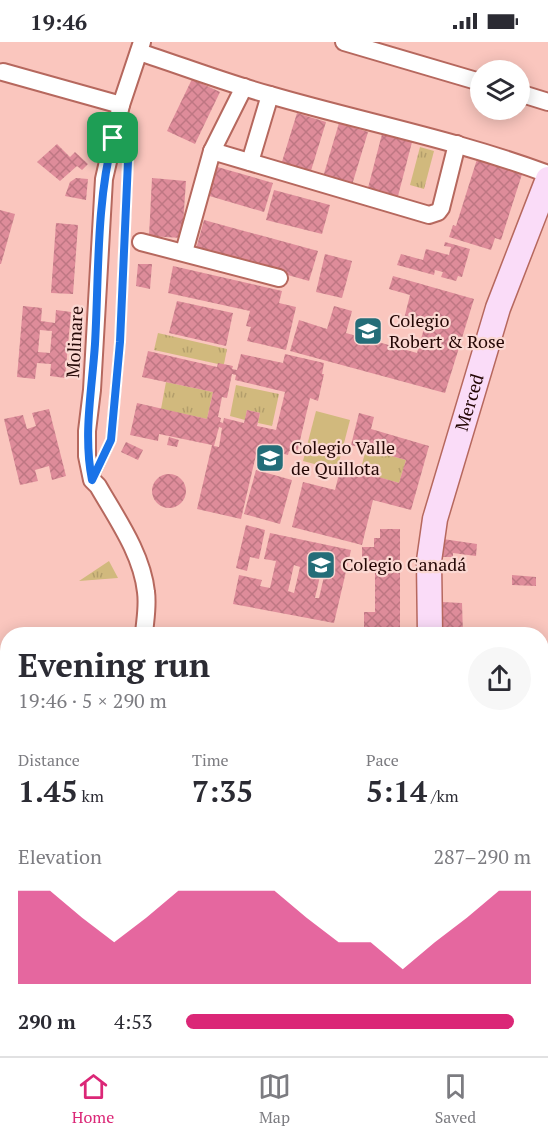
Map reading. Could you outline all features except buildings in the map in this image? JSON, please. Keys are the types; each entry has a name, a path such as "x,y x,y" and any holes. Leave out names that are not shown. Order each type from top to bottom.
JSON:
{"main road":[{"name":"Merced","path":"430,627 429,561 435,519 498,308 548,179"}],"street":[{"path":"344,42 470,79"},
{"path":"141,47 244,87 457,144 548,174"},
{"name":"Molinare","path":"141,47 122,105 104,179 87,456 92,480 98,486 130,543 144,579 146,595 144,627"},
{"path":"3,72 122,105"},
{"path":"184,252 212,152 244,87"},
{"path":"250,162 270,95"},
{"path":"530,96 548,102"},
{"path":"212,152 429,215 438,212 441,208 457,144"},
{"path":"141,242 279,278"}],"lane":[{"path":"92,480 111,440 120,342 128,161 124,148 113,138"}],"green space":[{"path":"420,147 434,151 424,189 410,185"},
{"path":"158,333 227,349 224,364 154,350"},
{"path":"166,382 213,392 207,419 161,409"},
{"path":"236,385 279,394 272,426 258,423 260,413 247,410 245,420 230,416"},
{"path":"316,411 350,420 337,470 303,461"},
{"path":"366,449 406,460 399,483 360,472"},
{"path":"109,561 118,578 79,581"}],"place":[{"name":"Colegio Robert & Rose","path":"368,331"},
{"name":"Colegio Valle de Quillota","path":"270,458"},
{"name":"Colegio Canadá","path":"321,565"}],"route":[{"path":"113,138 124,148 128,161 120,342 111,440 92,480 87,456 87,431 92,390 100,216 104,179 113,138"}]}
